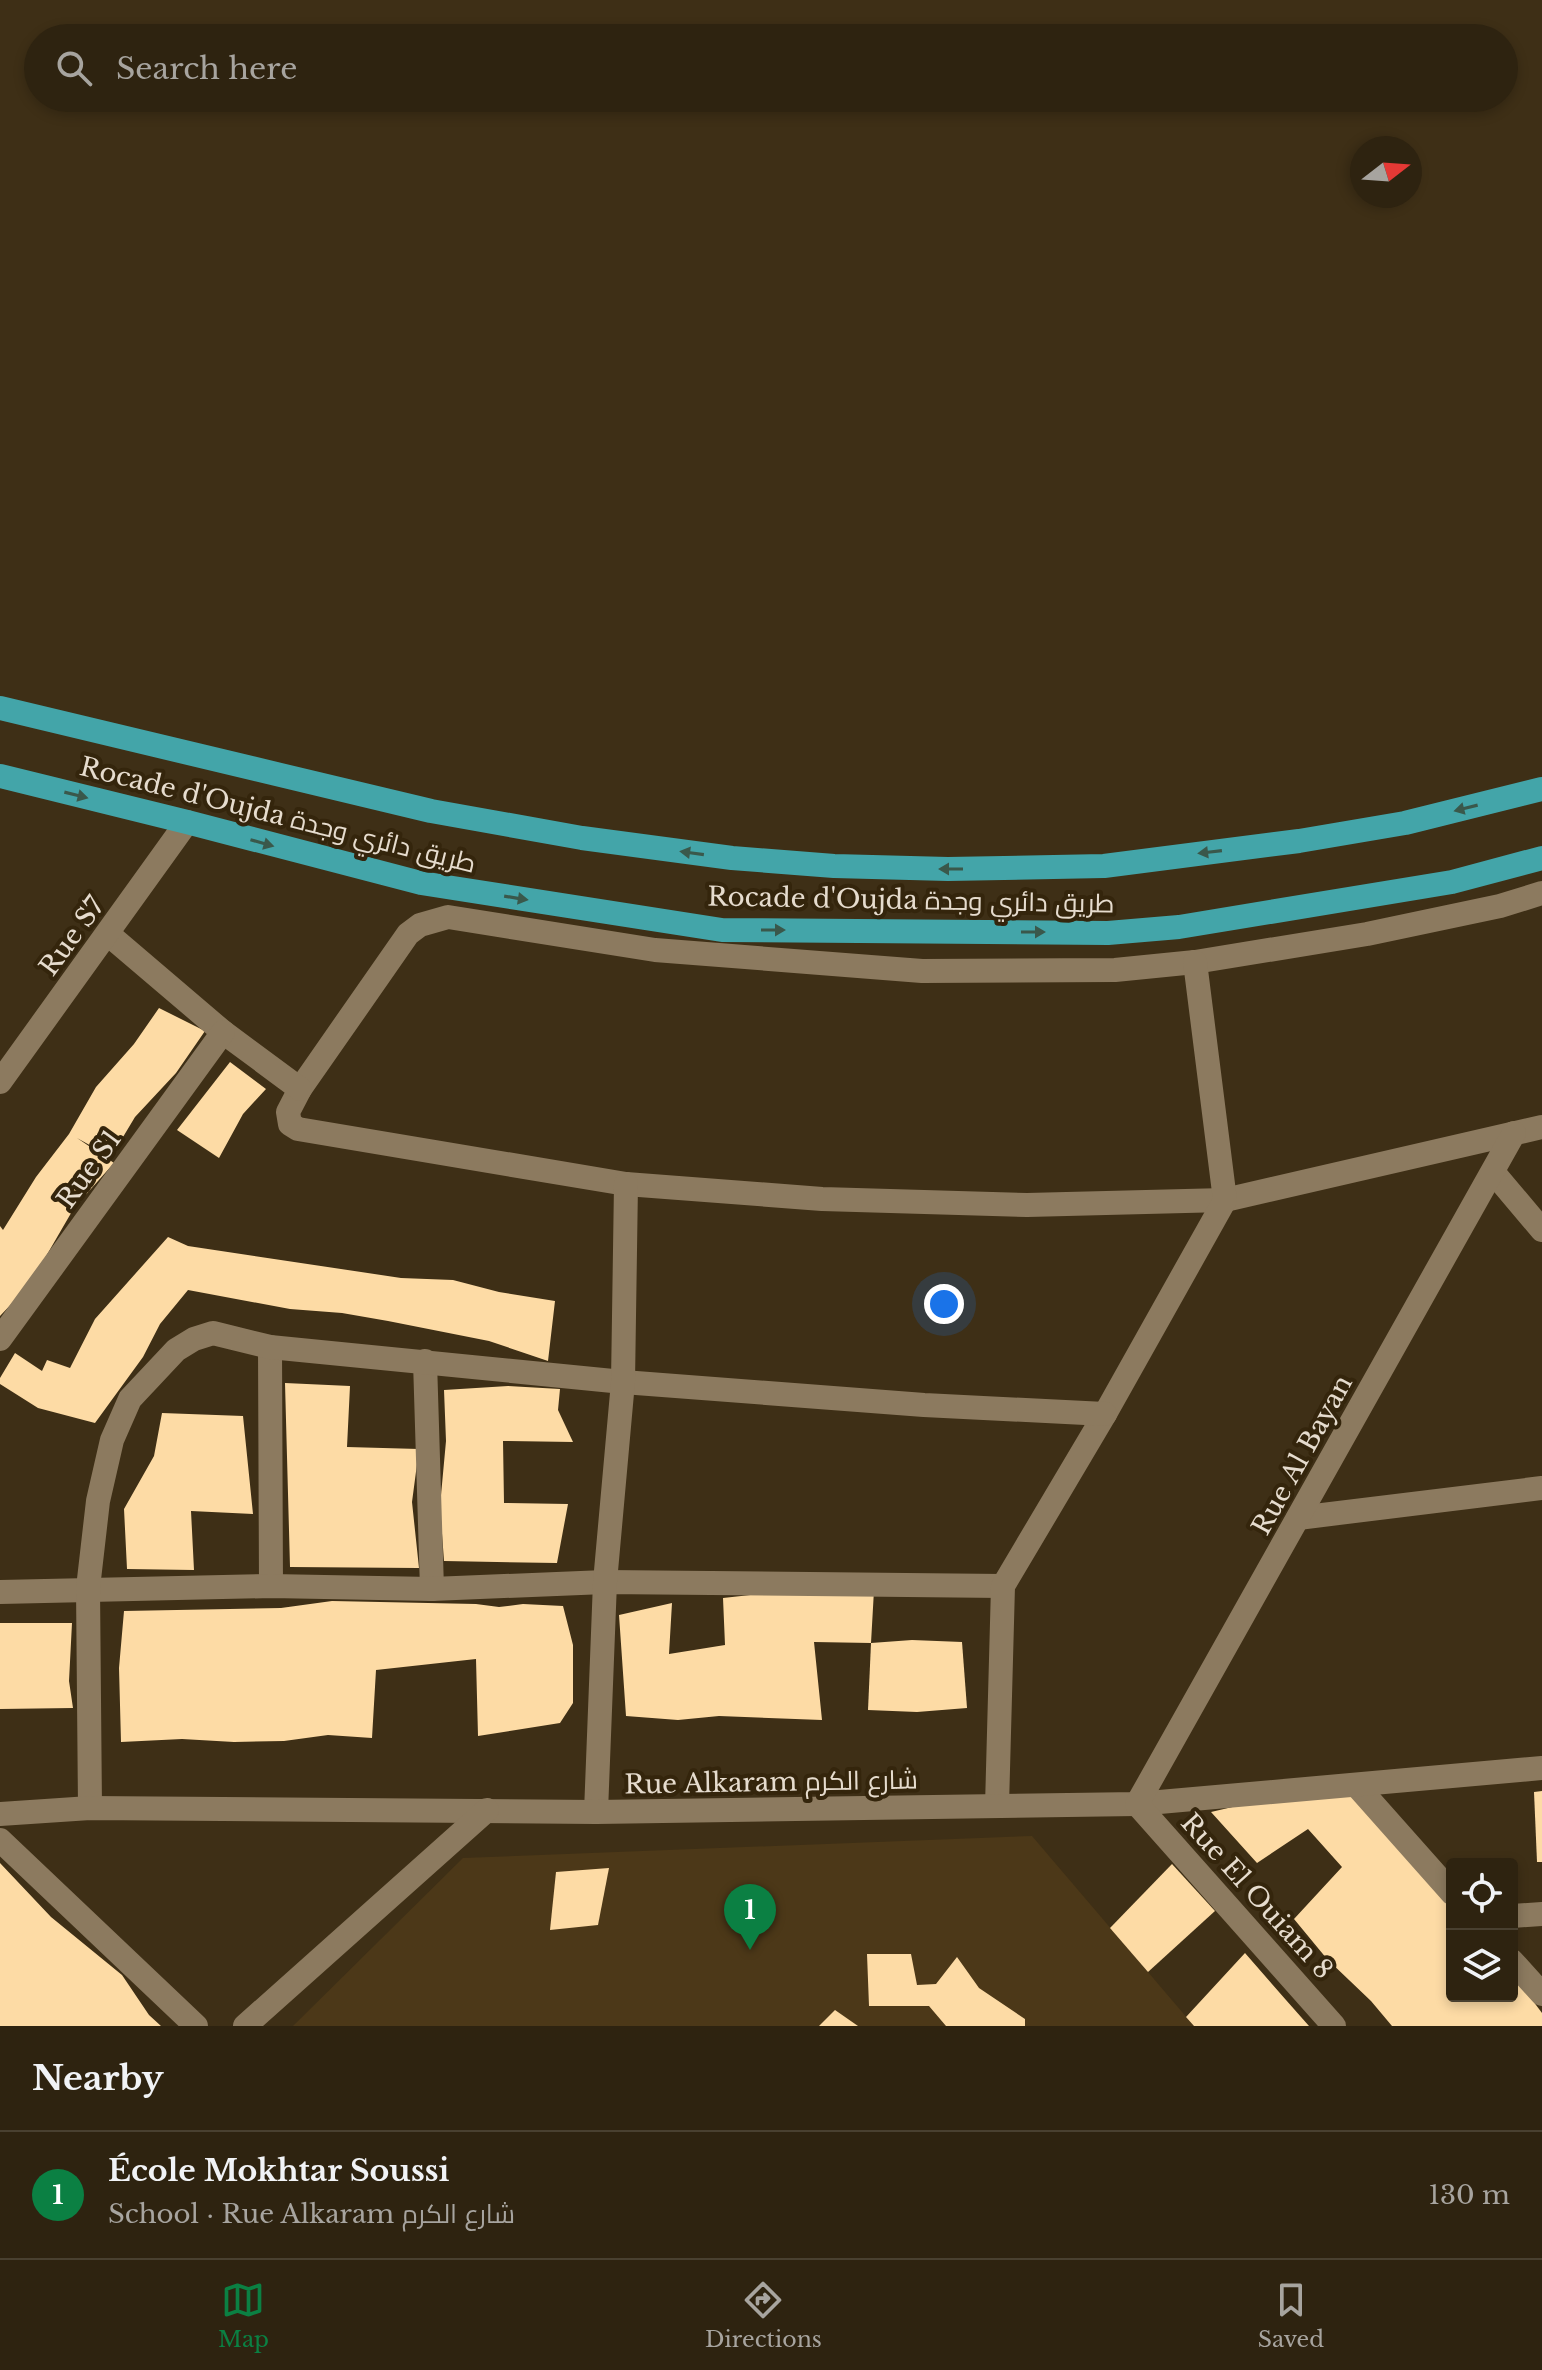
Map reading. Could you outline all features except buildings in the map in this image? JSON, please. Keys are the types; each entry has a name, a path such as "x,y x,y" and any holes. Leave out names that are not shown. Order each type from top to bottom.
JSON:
{"highway":[{"name":"Rocade d'Oujda طريق دائري وجدة","path":"0,708 431,811 582,838 702,854 834,866 948,869 1104,866 1299,841 1405,823 1542,789"},
{"name":"Rocade d'Oujda طريق دائري وجدة","path":"0,776 421,883 722,930 1108,933 1179,927 1452,882 1542,858"}],"street":[{"name":"Rue S7","path":"0,1082 187,822"},
{"path":"1542,893 1500,906 1367,934 1195,962 1115,970 922,971 655,950 448,917 420,925 408,934 300,1089 288,1112 290,1124 298,1129 626,1184 822,1199 1012,1205 1225,1200 1542,1127"},
{"path":"108,934 223,1032 300,1089"},
{"path":"997,1806 1003,1586 1105,1414 1225,1200 1195,962"},
{"name":"Rue S1","path":"0,1339 223,1032"},
{"name":"Rue Al Bayan","path":"1137,1804 1514,1133"},
{"path":"1493,1172 1542,1230"},
{"path":"596,1812 605,1582 623,1382 626,1184"},
{"path":"90,1808 88,1588 98,1501 112,1440 130,1399 176,1350 194,1339 213,1333 270,1347 623,1382 924,1405 1105,1414"},
{"path":"270,1347 271,1586"},
{"path":"425,1361 432,1589"},
{"path":"1298,1518 1542,1488"},
{"path":"0,1592 271,1586 432,1589 605,1582 1003,1586"},
{"name":"Rue Alkaram شارع الكرم","path":"0,1814 90,1808 596,1812 1137,1804 1542,1768"},
{"path":"1357,1786 1446,1886"},
{"name":"Rue El Ouiam 8","path":"1137,1804 1334,2026"},
{"path":"245,2026 487,1810"},
{"path":"0,1840 196,2026"},
{"path":"1518,1916 1542,1914"},
{"path":"1518,1968 1542,1994"}],"shaded area":[{"path":"1032,1836 1194,2026 293,2026 463,1858"}],"place":[{"name":"École Mokhtar Soussi","path":"750,1950"}]}
